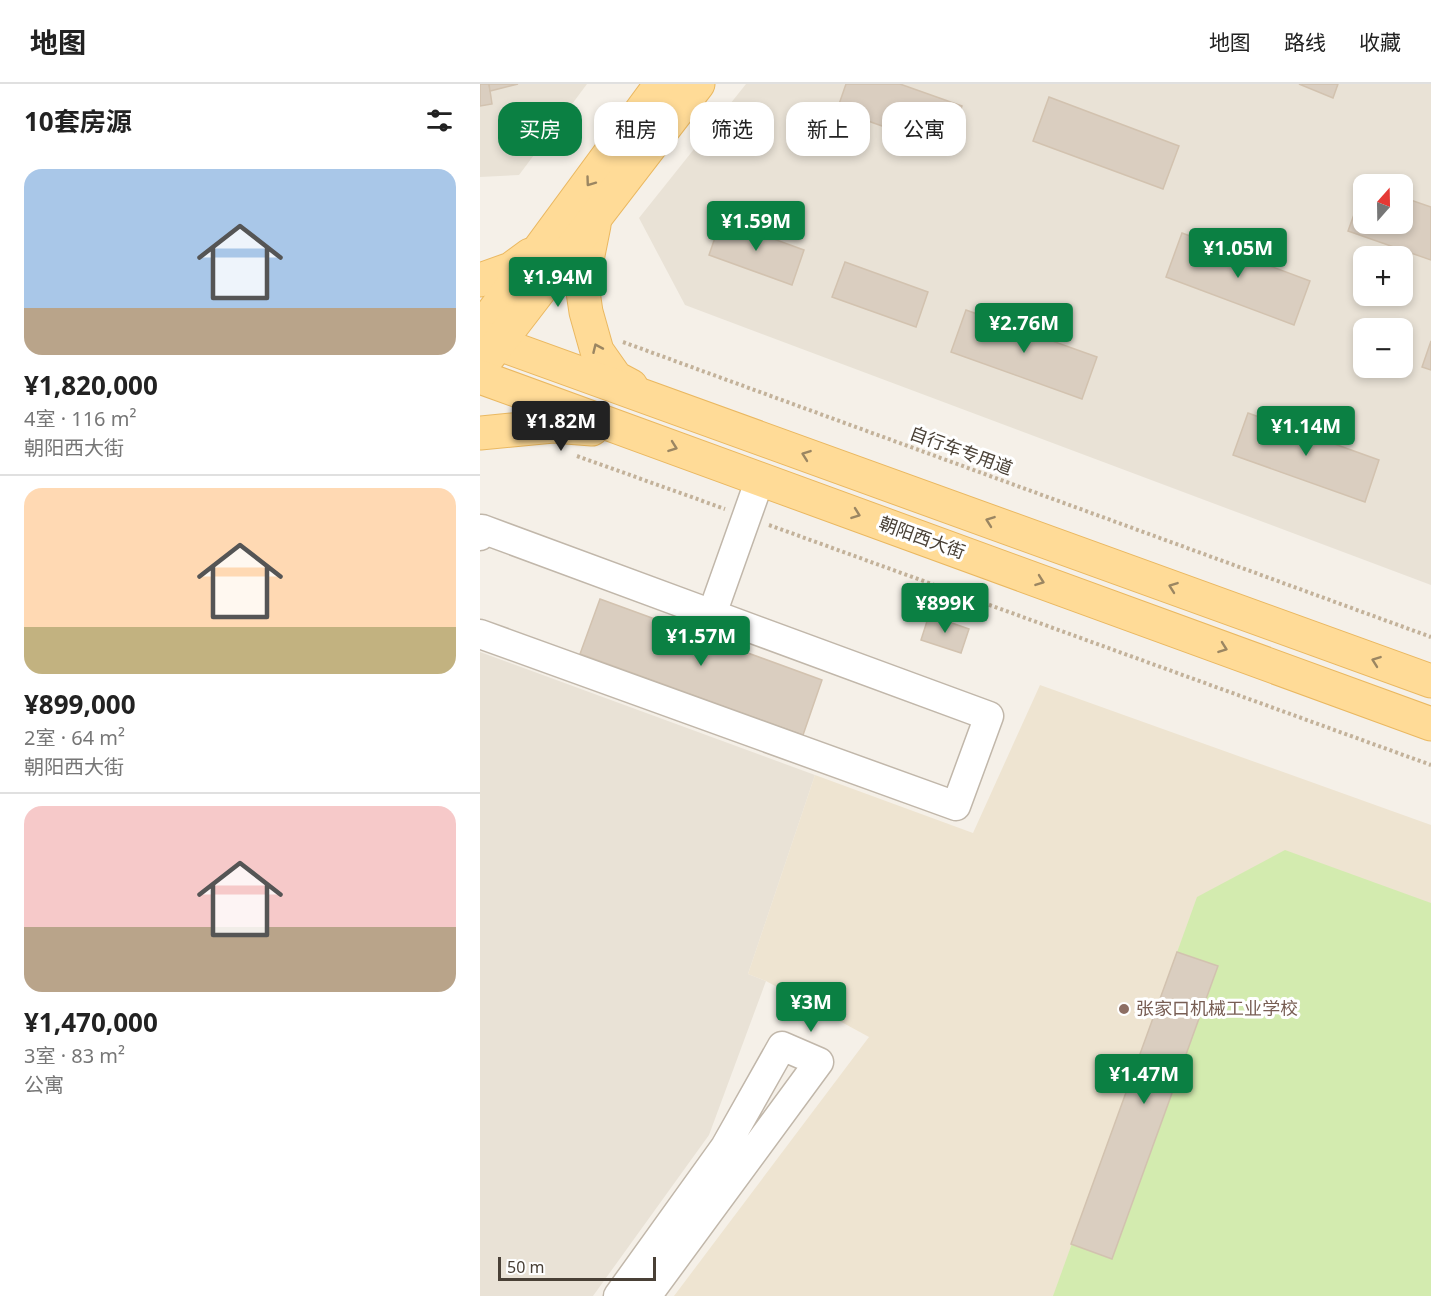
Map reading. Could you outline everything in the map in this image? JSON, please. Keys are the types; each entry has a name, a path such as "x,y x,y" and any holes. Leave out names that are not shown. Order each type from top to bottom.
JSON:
{"main road":[{"path":"485,345 543,246 661,84"},
{"path":"485,345 596,217 698,84"},
{"path":"596,217 582,285 590,330 597,351 616,378 654,400"},
{"path":"480,280 511,269 543,246"},
{"path":"485,345 654,400 1431,681"},
{"name":"朝阳西大街","path":"480,377 1431,724"},
{"path":"480,433 553,426 643,436"}],"street":[{"path":"712,614 760,479"},
{"path":"480,536 482,529 989,716 956,806 480,634"},
{"path":"618,1296 725,1147 782,1046 819,1062 647,1296"}],"path":[{"name":"自行车专用道","path":"590,330 1431,637"},
{"path":"571,454 1431,765"}],"shaded area":[{"path":"480,84 587,84 574,102 498,102 498,156 533,156 519,175 480,177"},
{"path":"746,84 1431,84 1431,585 685,305 639,218 690,154 690,156 774,156 774,102 732,102"},
{"path":"480,652 815,775 748,974 766,981 709,1135 593,1296 480,1296"},
{"name":"张家口机械工业学校","path":"1040,685 1431,825 1431,1296 674,1296 869,1037 766,981 748,974 815,775 973,833"}],"green space":[{"path":"1285,850 1431,903 1431,1296 1053,1296 1197,897"}],"building":[{"path":"480,84 489,84 492,104 480,106"},
{"path":"489,84 518,84 490,91"},
{"path":"846,84 900,84 951,102 882,102 882,126 870,122 870,102 840,102"},
{"path":"1299,84 1338,84 1333,98"},
{"path":"1049,97 1179,146 1163,189 1033,141"},
{"path":"1413,201 1431,207 1431,260 1413,254 1413,246 1391,246 1357,234 1413,234"},
{"path":"1353,217 1353,233 1348,231"},
{"path":"721,220 804,250 792,285 709,255"},
{"path":"1182,233 1310,281 1294,325 1166,277"},
{"path":"845,262 928,292 916,327 832,297"},
{"path":"966,310 1097,357 1082,399 951,352"},
{"path":"1431,341 1431,370 1422,367"},
{"path":"1248,413 1379,460 1365,502 1233,455"},
{"path":"600,599 822,680 803,735 580,654"},
{"path":"929,615 969,629 961,653 921,640"},
{"path":"1177,952 1218,966 1112,1259 1071,1244"}],"place":[{"name":"张家口机械工业学校","path":"1124,1009"}]}
